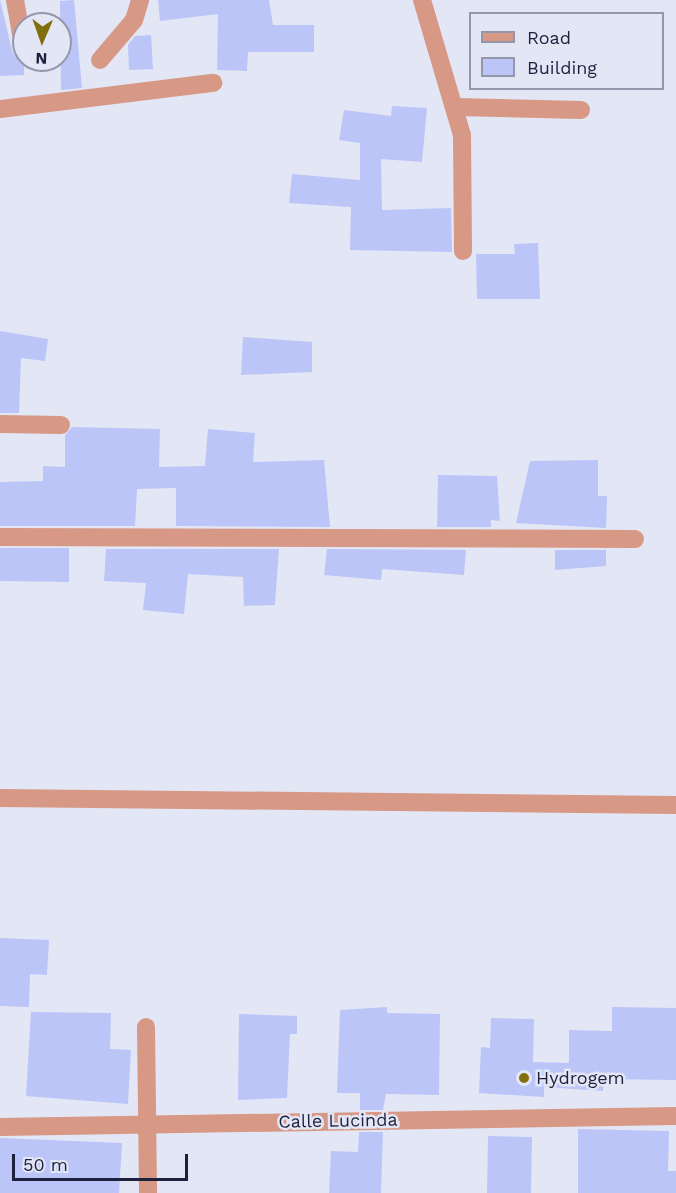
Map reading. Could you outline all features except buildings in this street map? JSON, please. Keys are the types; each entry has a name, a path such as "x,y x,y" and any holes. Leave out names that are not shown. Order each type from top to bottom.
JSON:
{"street":[{"path":"100,60 134,20 140,0"},
{"path":"422,0 456,107 462,135 463,251"},
{"path":"0,109 213,83"},
{"path":"456,107 581,110"},
{"path":"0,424 61,424"},
{"path":"0,537 635,539"},
{"path":"0,798 676,805"},
{"path":"146,1027 148,1193"},
{"name":"Calle Lucinda","path":"0,1128 149,1128 676,1116"}],"place":[{"name":"Hydrogem","path":"524,1078"}]}
